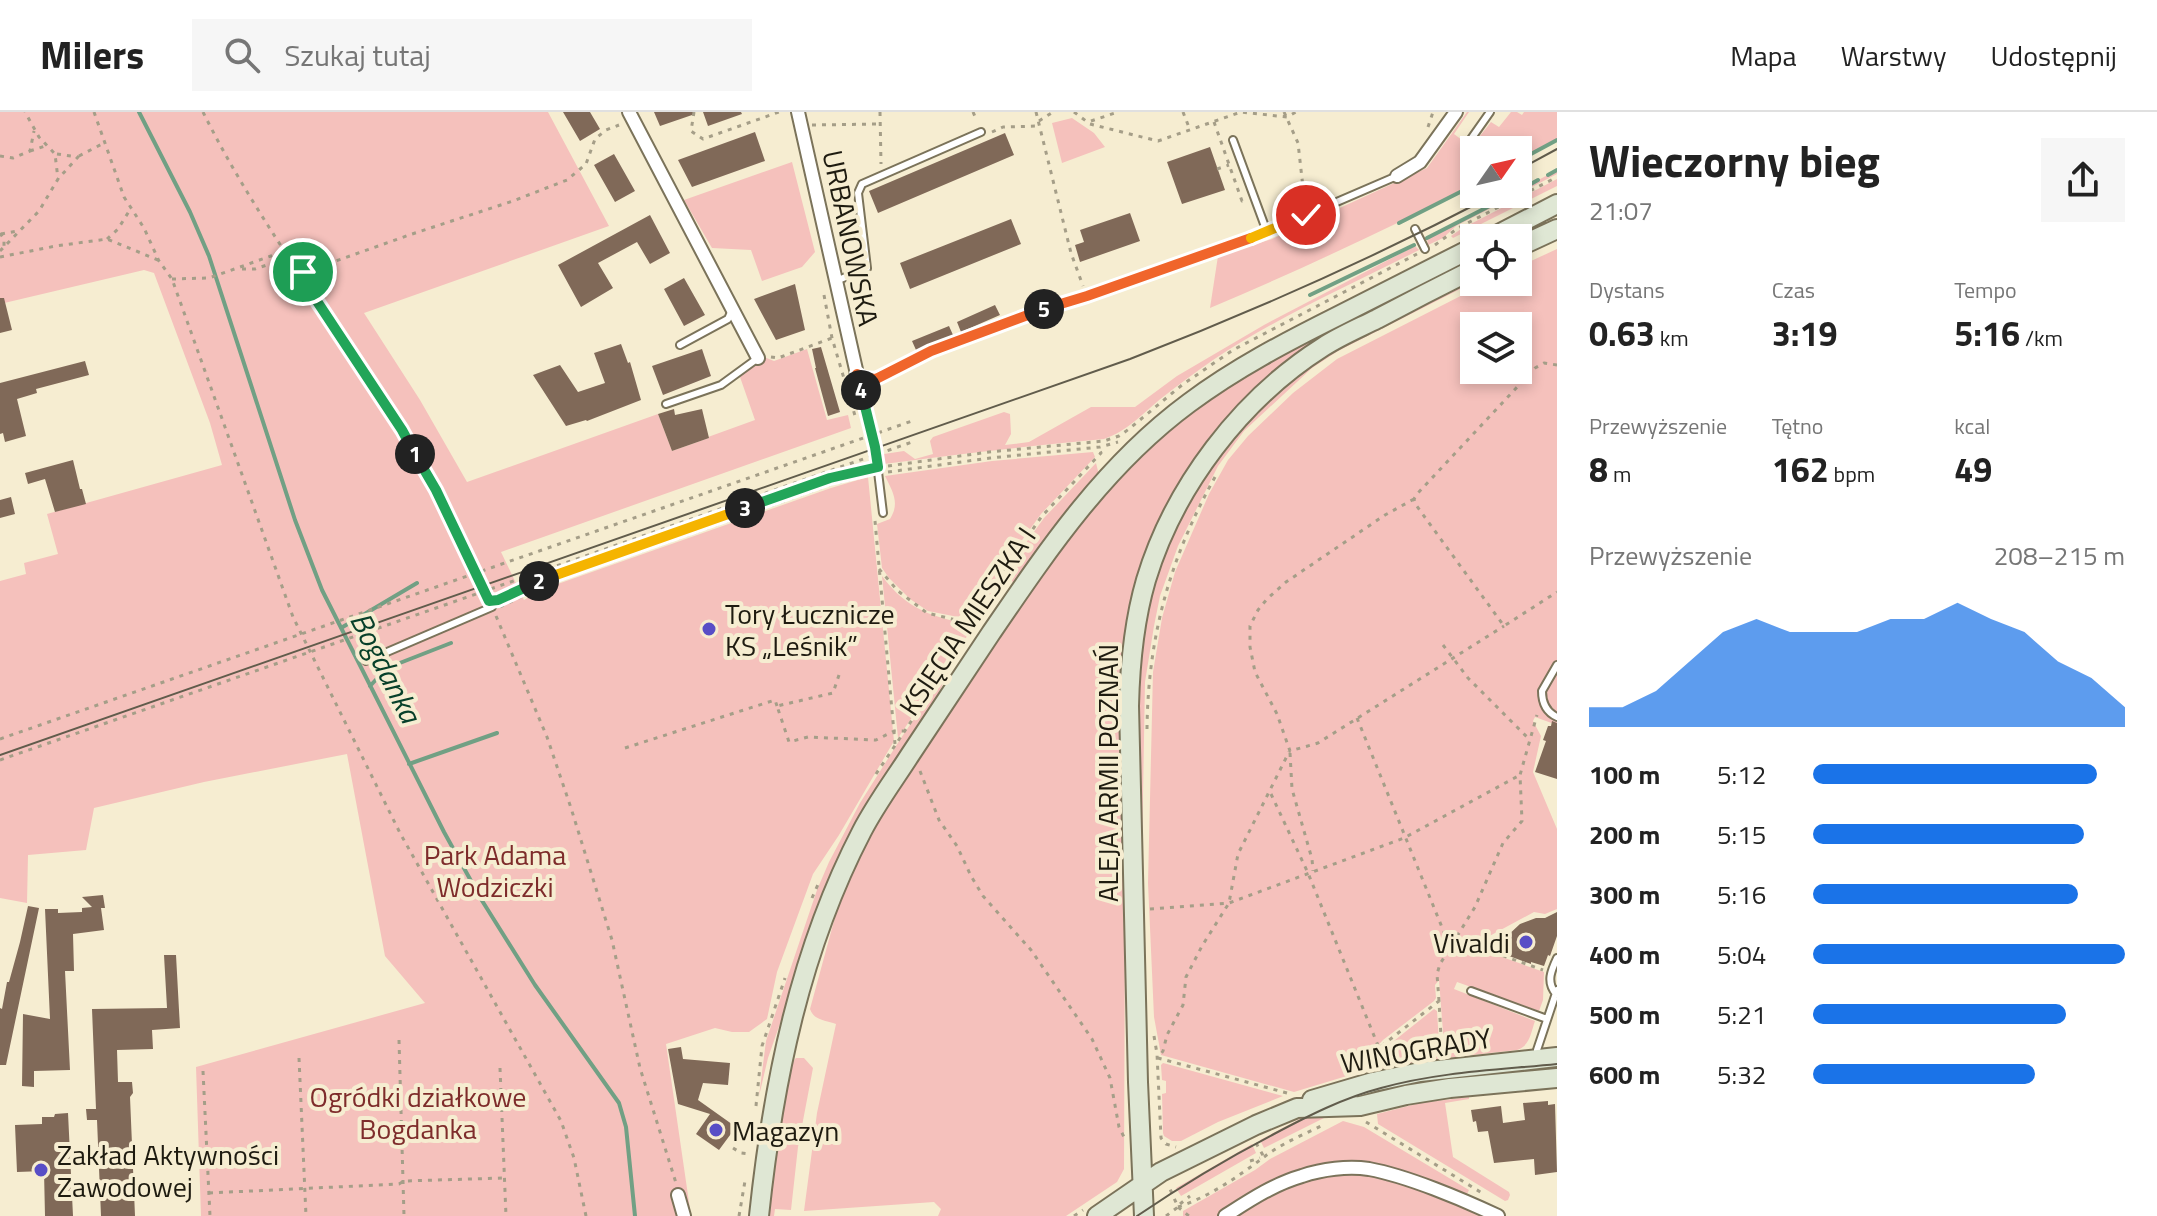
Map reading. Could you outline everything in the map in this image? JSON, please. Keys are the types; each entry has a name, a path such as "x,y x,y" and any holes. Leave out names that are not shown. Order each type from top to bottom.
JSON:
{"street":[{"path":"1397,176 1420,162 1456,112"},
{"path":"627,117 758,358"},
{"name":"URBANOWSKA","path":"800,119 857,374"},
{"path":"1518,224 1557,204"},
{"path":"1532,241 1557,229"},
{"name":"KSIĘCIA MIESZKA I","path":"759,1216 778,1083 794,1015 811,953 852,851 870,816 1061,532 1105,480 1188,404 1258,357 1460,254"},
{"name":"ALEJA ARMII POZNAŃ","path":"1144,1216 1129,706 1132,647 1146,580 1163,533 1200,469 1228,432 1263,395 1322,348 1460,276"},
{"name":"WINOGRADY","path":"1094,1211 1292,1103 1306,1107 1366,1105 1542,1071 1557,1057"},
{"path":"1225,1216 1276,1185 1303,1175 1331,1169 1368,1169 1405,1179 1498,1216"},
{"path":"678,1195 684,1216"}],"lane":[{"path":"1473,136 1490,112"},
{"path":"836,281 867,268 858,193 862,184 981,132"},
{"path":"1233,140 1267,232"},
{"path":"857,374 876,379 917,356 967,336 1267,232 1397,176"},
{"path":"1415,229 1425,250"},
{"path":"680,345 728,319 732,310"},
{"path":"666,404 721,385 758,358"},
{"path":"857,374 875,447 883,513"},
{"path":"366,661 492,608"},
{"path":"1557,665 1542,691 1545,707 1557,717"},
{"path":"1542,1071 1537,1050 1556,992 1551,987 1550,979 1557,958"},
{"path":"1471,991 1547,1019"}],"path":[{"path":"25,112 55,154 78,157"},
{"path":"94,112 124,197 172,279 293,617 400,833 561,1121 574,1158 586,1216"},
{"path":"203,112 288,258 402,430 436,490 489,601 830,478 989,452 1099,443 1119,436 1182,385 1243,345 1557,177"},
{"path":"694,112 691,131 703,139 779,112"},
{"path":"880,112 881,168"},
{"path":"1036,112 1071,253 1087,296"},
{"path":"1038,122 1053,112"},
{"path":"1074,112 1091,122 1158,141 1241,112 1296,112"},
{"path":"1090,112 1091,122"},
{"path":"1091,122 1118,112"},
{"path":"1183,112 1190,130"},
{"path":"1285,114 1298,143 1306,215"},
{"path":"299,274 558,184 586,164 595,139 627,117"},
{"path":"800,119 880,124"},
{"path":"30,151 34,127"},
{"path":"0,251 39,211 58,179 78,157 104,143"},
{"path":"0,156 13,158 46,145"},
{"path":"55,154 58,179"},
{"path":"1217,169 1229,165"},
{"path":"830,199 841,196"},
{"path":"107,239 118,229 131,208"},
{"path":"4,247 0,233 21,230"},
{"path":"0,257 107,239 159,261"},
{"path":"172,279 209,278 283,250"},
{"path":"237,269 255,269 288,258"},
{"path":"1243,352 1355,293"},
{"path":"778,358 832,338"},
{"path":"1313,871 1292,789 1290,751 1277,714 1255,672 1250,626 1267,599 1286,582 1414,499 1535,368 1544,363 1557,365"},
{"path":"1192,385 1212,371"},
{"path":"1142,425 1183,392"},
{"path":"0,739 912,421"},
{"path":"678,1195 640,1068 612,940 571,808 547,737 492,608 545,585 783,500 879,470 1100,447 1127,438"},
{"path":"0,760 915,441"},
{"path":"1009,583 1005,569 1042,516 1100,451"},
{"path":"1147,742 1150,670 1163,598 1172,568 1219,470"},
{"path":"1414,499 1504,626"},
{"path":"875,523 895,744"},
{"path":"879,569 898,591 919,608 934,615 977,625"},
{"path":"1158,1058 1183,1005 1186,977 1229,903 1238,854 1290,751 1318,743 1557,592"},
{"path":"1443,645 1468,678 1531,741"},
{"path":"777,706 833,693 839,675"},
{"path":"625,748 775,700 789,742 808,737 876,740 894,731 904,731"},
{"path":"900,736 920,707"},
{"path":"1442,1061 1437,974 1475,907 1503,843 1522,821 1520,775 1538,714"},
{"path":"1357,718 1450,947"},
{"path":"904,731 939,820 957,846 983,896 1048,973 1092,1039 1110,1078 1119,1127 1125,1139 1130,1139"},
{"path":"1147,918 1146,909 1229,903 1404,838 1520,775"},
{"path":"1270,792 1308,873 1379,1048"},
{"path":"1484,949 1546,972"},
{"path":"1353,1077 1379,1048 1439,1001"},
{"path":"1153,1031 1158,1058 1159,1138 1173,1146"},
{"path":"399,1040 404,1216"},
{"path":"299,1058 306,1216"},
{"path":"1158,1058 1292,1103"},
{"path":"500,1068 506,1216"},
{"path":"203,1071 210,1216"},
{"path":"1365,1122 1482,1193"},
{"path":"1250,1161 1264,1157 1328,1123"},
{"path":"733,1148 749,1154"},
{"path":"1178,1207 1193,1202 1253,1167 1264,1157"},
{"path":"209,1193 504,1178"},
{"path":"1171,1183 1170,1189 1178,1207 1189,1216"},
{"path":"1166,1216 1190,1196"},
{"path":"1074,1216 1094,1211"}],"green space":[{"path":"0,112 548,112 609,226 364,313 420,400 467,482 658,414 672,451 709,438 755,420 740,377 746,365 764,357 774,361 807,349 827,420 848,415 851,428 501,552 524,600 552,586 868,477 894,741 813,874 777,972 767,1019 749,1032 715,1028 666,1044 691,1216 201,1216 196,1067 425,1003 385,956 347,754 204,782 94,808 86,850 28,855 27,903 0,898 0,581 26,574 24,563 58,554 47,514 222,465 210,423 154,273 144,270 0,304"},
{"path":"1469,112 1454,134 1460,138 1460,192 1343,249 1210,308 1218,256 1272,239 1427,168"},
{"path":"1511,112 1522,115 1524,112 1557,112 1557,140 1532,153 1532,136 1480,136 1491,122 1499,127"},
{"path":"1072,118 1094,133 1105,147 1062,163 1052,123"},
{"path":"792,162 815,252 802,267 762,281 751,250 712,248 684,200"},
{"path":"1557,170 1557,174 1532,187 1532,183"},
{"path":"1557,179 1557,186 1532,198 1532,192"},
{"path":"1486,208 1491,208 1428,245 1427,238"},
{"path":"1501,208 1513,208 1481,224 1471,224"},
{"path":"1415,246 1419,250 1237,344 1113,436 884,464 884,454 904,451 915,459 933,454 930,441 933,437 1004,412 1010,414 1011,434 1005,445 1029,442 1091,407 1135,407 1177,376 1264,325"},
{"path":"1557,249 1557,725 1535,717 1533,721 1541,736 1533,772 1557,829 1557,909 1545,914 1534,912 1471,946 1544,972 1543,1000 1539,1011 1457,982 1454,989 1535,1021 1525,1045 1517,1050 1445,1058 1439,980 1435,985 1434,1001 1383,1040 1350,1075 1294,1092 1161,1055 1154,1017 1148,883 1153,672 1162,618 1175,572 1209,494 1228,460 1293,393 1337,359 1461,296 1532,296 1532,261"},
{"path":"1460,262 1460,267 1310,345 1293,357 1203,451 1126,653 1124,1169 1117,1182 1066,1216 938,1216 941,1209 934,1202 804,1211 817,1113 836,1024 817,1018 810,1009 843,888 867,839 887,803 1057,550 1094,503 1150,445 1198,406 1268,361"},
{"path":"1460,284 1460,289 1338,351 1312,368 1244,431 1218,466 1178,546 1160,596 1154,626 1145,682 1142,852 1137,719 1139,666 1148,600 1160,562 1196,489 1245,424 1304,370 1342,346"},
{"path":"1093,452 1095,457 1041,514 1002,568 1006,584 990,603 974,605 958,617 928,611 910,599 882,568 877,524 890,519 895,503 885,476 992,461"},
{"path":"1096,463 1099,475 1072,505 1013,583 1007,569 1044,518"},
{"path":"882,576 902,598 923,611 974,626 898,738"},
{"path":"949,668 792,989 768,1058 759,1096 766,1041 829,862 860,803"},
{"path":"1434,1009 1437,1011 1440,1059 1362,1072 1380,1052"},
{"path":"796,1058 804,1058 813,1068 798,1147 791,1210 775,1209 774,1216 767,1216 786,1085"},
{"path":"1163,1063 1283,1096 1218,1122 1181,1141 1172,1141 1163,1133 1162,1094 1166,1093 1166,1081 1162,1080"},
{"path":"1469,1097 1445,1103 1453,1157 1509,1192 1508,1200 1378,1124 1377,1114 1420,1103"},
{"path":"1311,1113 1334,1113 1264,1148 1260,1140"},
{"path":"1343,1121 1364,1127 1469,1190 1467,1194 1420,1177 1481,1216 1183,1216 1183,1211 1270,1159"},
{"path":"1252,1144 1256,1153 1181,1196 1176,1188"}],"building":[{"path":"563,112 590,112 600,129 580,141"},
{"path":"654,112 694,112 695,114 660,126"},
{"path":"703,112 741,112 742,114 708,126"},
{"path":"755,132 765,161 692,187 678,160"},
{"path":"1005,133 1014,155 878,213 869,191"},
{"path":"1210,147 1225,190 1182,204 1167,162"},
{"path":"614,154 635,191 615,202 594,165"},
{"path":"1130,213 1140,241 1080,262 1075,245 1084,242 1080,230"},
{"path":"650,215 670,253 650,264 637,242 598,263 613,288 581,307 558,265"},
{"path":"1011,219 1021,244 910,289 900,263"},
{"path":"684,278 705,315 684,326 664,289"},
{"path":"795,284 805,330 776,340 754,299"},
{"path":"0,298 4,298 12,330 0,333"},
{"path":"995,305 1000,315 961,332 957,322"},
{"path":"949,326 953,335 916,350 912,341"},
{"path":"621,344 630,362 641,400 566,426 533,375 560,365 578,392 605,383 594,353"},
{"path":"821,347 840,412 828,416 812,349"},
{"path":"702,349 711,376 663,395 652,366"},
{"path":"85,361 89,375 36,389 37,393 17,399 26,436 5,442 3,433 0,434 0,383"},
{"path":"674,409 675,415 702,409 709,438 672,451 658,414"},
{"path":"73,460 86,504 55,512 45,479 28,484 25,473"},
{"path":"11,497 15,514 0,518 0,500"},
{"path":"1552,721 1557,723 1557,779 1535,772 1546,741 1543,740"},
{"path":"103,895 104,930 73,934 74,971 65,971 70,1070 34,1071 34,1087 22,1086 23,1014 50,1019 45,909 58,909 58,913 82,912 82,908 92,907 82,897"},
{"path":"28,906 39,908 6,1065 0,1065 0,1008"},
{"name":"Vivaldi","path":"1557,912 1557,936 1544,966 1531,964 1489,946 1505,938 1520,924"},
{"path":"164,955 176,955 180,1028 152,1030 153,1049 117,1050 118,1082 132,1082 135,1216 101,1216 97,1120 87,1120 86,1109 96,1109 92,1009 167,1008"},
{"path":"681,1047 683,1059 730,1063 728,1085 703,1083 698,1100 736,1127 719,1150 696,1134 710,1114 678,1104 668,1049"},
{"path":"1548,1101 1548,1105 1555,1104 1557,1172 1535,1175 1534,1159 1494,1163 1488,1131 1478,1132 1471,1110 1501,1106 1503,1123 1525,1120 1523,1103"},
{"path":"68,1113 73,1216 45,1216 44,1171 17,1172 15,1125 42,1124 42,1117"}],"waterway":[{"name":"Bogdanka","path":"139,112 209,256 295,520 322,590 481,899 535,985 619,1103 626,1127 635,1216"},
{"path":"1532,153 1557,140"},
{"path":"1548,175 1557,170"},
{"path":"1532,183 1538,180"},
{"path":"1399,223 1460,192"},
{"path":"1427,238 1486,208"},
{"path":"1310,295 1414,245"},
{"path":"341,628 417,583"},
{"path":"370,686 387,668 451,643"},
{"path":"409,764 497,733"}],"tram line":[{"path":"1532,162 1557,149"},
{"path":"0,755 1130,359 1315,282 1468,208"},
{"path":"1137,1216 1239,1153 1353,1097 1424,1078 1557,1064"}],"place":[{"name":"Tory Łucznicze KS „Leśnik”","path":"709,629"},
{"name":"Vivaldi","path":"1526,942"},
{"name":"Magazyn","path":"716,1130"},
{"name":"Zakład Aktywności Zawodowej","path":"41,1170"}],"route":[{"path":"303,272 299,274 402,430 436,490 489,601 830,478 878,467 857,374 869,380 876,379 917,356 979,332 1249,239 1306,215"}],"park label":[{"name":"Park Adama Wodziczki","path":"495,870"},
{"name":"Ogródki działkowe Bogdanka","path":"418,1112"}]}
